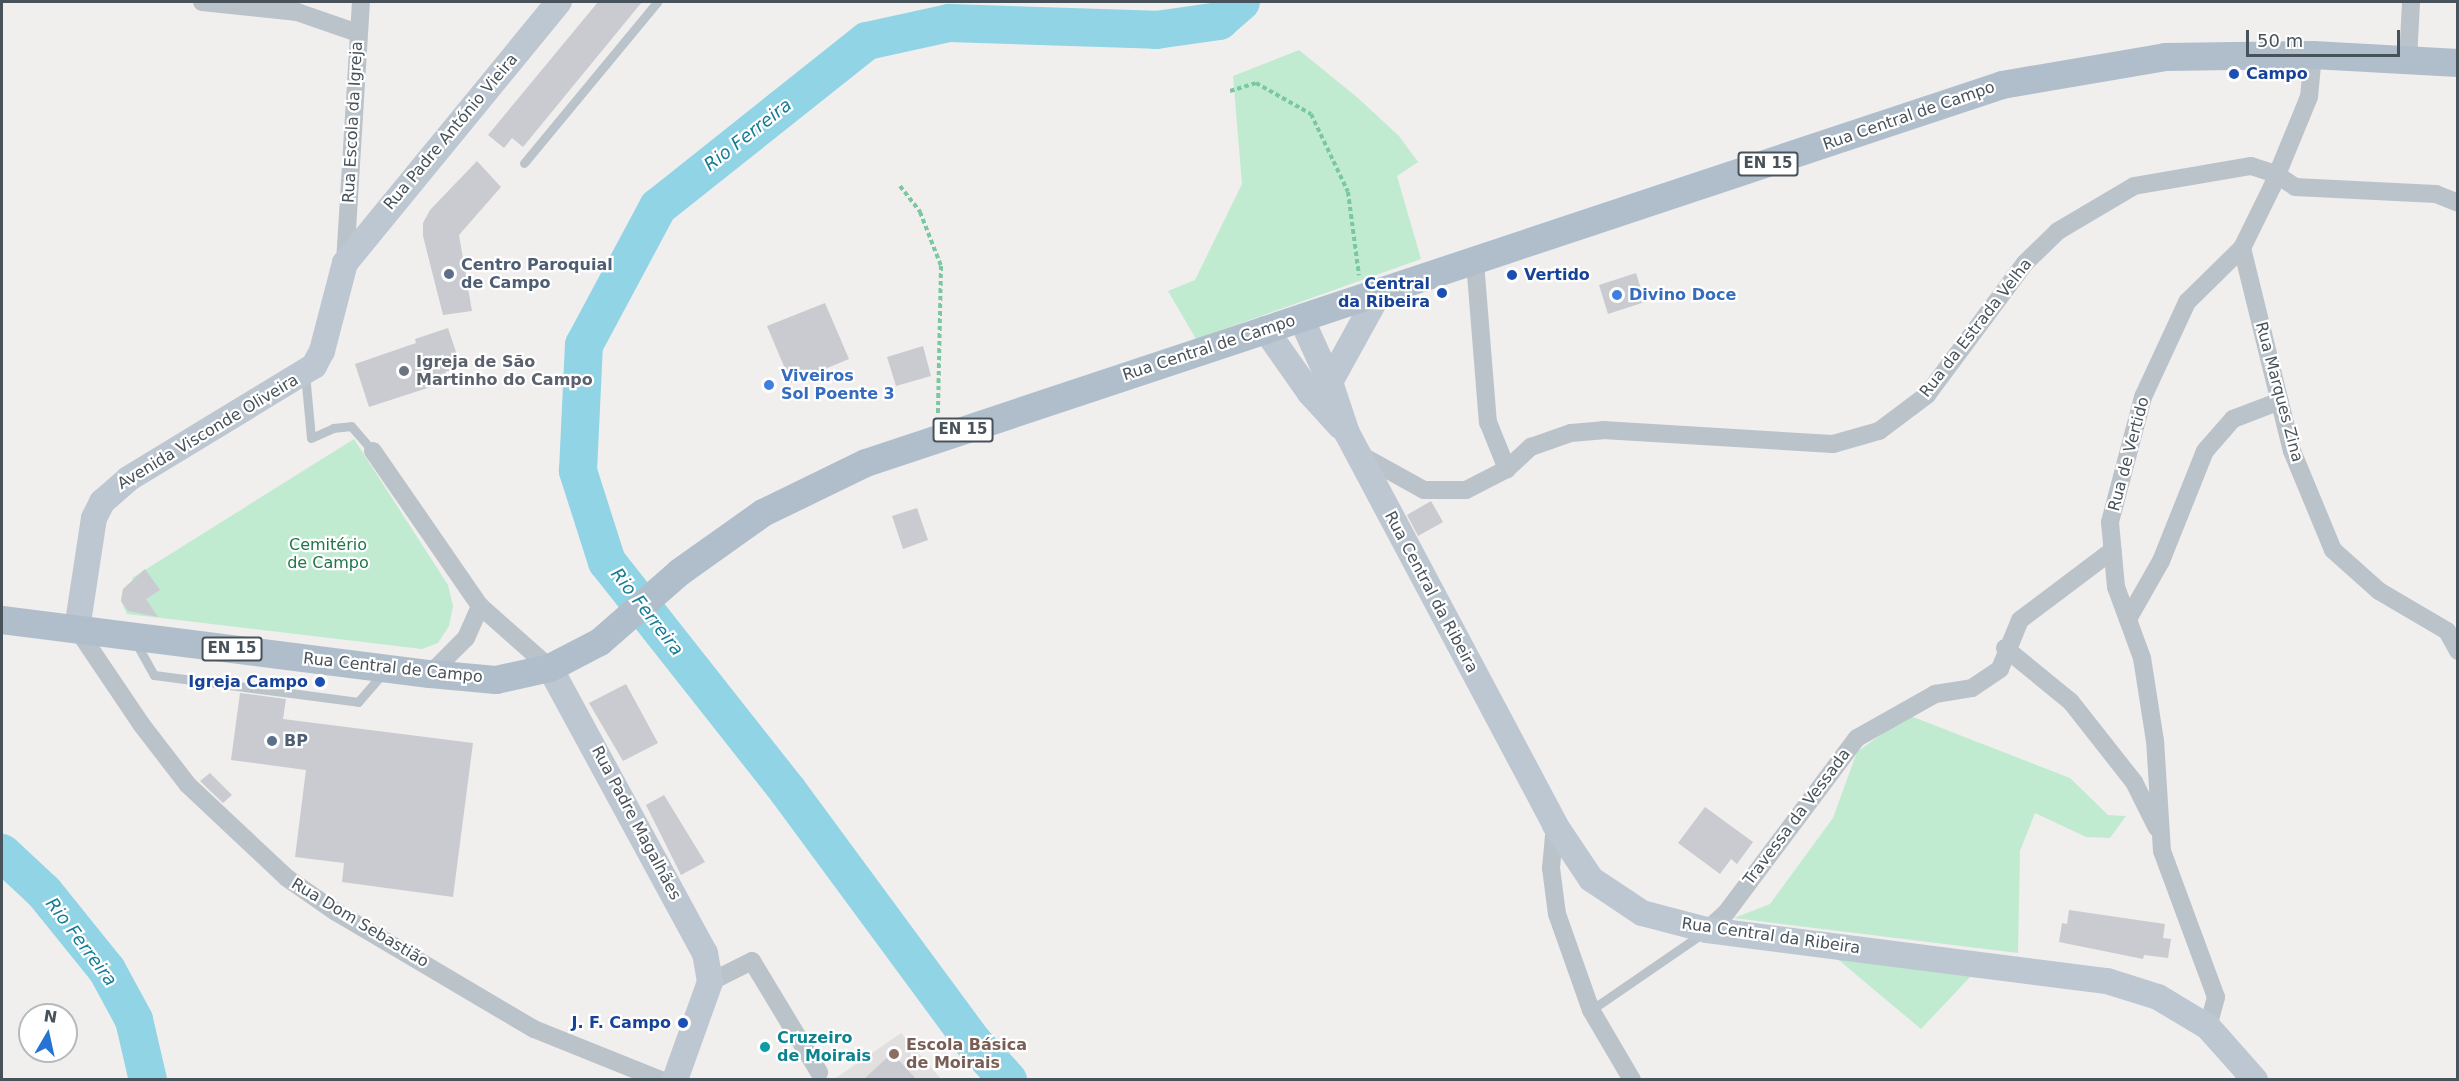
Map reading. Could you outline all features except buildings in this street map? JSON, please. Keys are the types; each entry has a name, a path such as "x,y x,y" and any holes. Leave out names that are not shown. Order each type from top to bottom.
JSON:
{"main road":[{"name":"Rua Central de Campo","path":"2,620 387,669 496,680 550,668 600,642 680,572 763,513 866,463 1265,329 1370,298 2002,85 2165,57 2313,55 2457,63"}],"street":[{"name":"Rua Escola da Igreja","path":"202,2 297,12 358,33 345,263"},
{"path":"358,33 361,2"},
{"name":"Rua Padre António Vieira","path":"345,263 559,2"},
{"path":"2408,60 2411,2"},
{"name":"Rua de Vertido","path":"2208,1027 2216,997 2162,851 2155,741 2142,658 2116,588 2110,522 2143,397 2187,302 2242,248 2309,97 2313,55"},
{"name":"Rua da Estrada Velha","path":"1352,443 1425,490 1466,490 1507,469 1531,447 1571,433 1603,430 1833,444 1879,431 1928,395 2025,263 2058,231 2134,186 2252,166 2276,174 2295,187 2436,194 2457,203"},
{"name":"Rua Marques Zina","path":"2242,248 2292,451 2333,550 2379,591 2447,631 2457,651"},
{"path":"1475,262 1488,422 1507,469"},
{"name":"Avenida Visconde Oliveira","path":"77,629 94,519 102,502 128,479 305,373 322,351 345,263"},
{"path":"1330,382 1370,298"},
{"name":"Rua Central da Ribeira","path":"1301,318 1330,382 1352,443 1555,825 1592,879 1641,913 1707,930 2107,981 2158,997 2208,1027 2255,1080"},
{"name":"Rua Central da Ribeira","path":"1265,329 1310,393 1352,443"},
{"path":"2128,619 2161,561 2205,451 2233,419 2280,401"},
{"name":"Avenida Visconde Oliveira","path":"373,451 480,606 550,668"},
{"name":"Travessa da Vessada","path":"1707,930 1726,913 1857,738 1935,694 1972,688 2000,669 2005,648 2020,620 2113,550"},
{"path":"430,674 466,638 480,606"},
{"name":"Rua Dom Sebastião","path":"77,629 141,724 188,785 287,878 336,912 534,1029 661,1080"},
{"path":"2005,648 2071,702 2134,782 2161,836"},
{"name":"Rua Padre Magalhães","path":"550,668 705,953 710,982"},
{"path":"1555,825 1551,868 1557,915 1591,1010 1632,1080"},
{"path":"675,1080 710,982 752,962 819,1072"}],"lane":[{"path":"524,163 657,2"},
{"name":"Avenida Visconde Oliveira","path":"305,373 311,438 333,428 351,426 373,451"},
{"name":"Travessa da Vessada","path":"1591,1010 1707,930"}],"path":[{"path":"1230,91 1256,83 1311,114 1348,192 1370,298"},
{"path":"900,186 920,212 941,266 938,438"}],"shaded area":[{"name":"Escola Básica de Moirais","path":"901,1033 941,1079 833,1080"}],"green space":[{"path":"1299,50 1358,98 1399,136 1418,162 1397,176 1421,259 1196,339 1168,291 1195,280 1242,184 1233,76"},
{"name":"Cemitério de Campo","path":"354,439 448,585 453,606 449,626 438,643 422,649 127,614 121,601 123,589 134,582 132,578"},
{"path":"1908,715 2070,778 2108,815 2126,816 2110,838 2086,837 2035,813 2020,851 2018,953 1734,918 1770,904 1833,818 1857,752"},
{"path":"1835,957 1971,976 1921,1029"}],"waterway":[{"name":"Rio Ferreira","path":"1008,1080 973,1042 788,791 607,562 578,471 584,345 658,207 867,41 949,23 1156,30 1219,21 1241,2"},
{"name":"Rio Ferreira","path":"2,853 44,892 107,970 134,1020 148,1080"}],"place":[{"name":"Campo","path":"2234,74"},
{"name":"Centro Paroquial de Campo","path":"449,274"},
{"name":"Vertido","path":"1512,275"},
{"name":"Central da Ribeira","path":"1442,293"},
{"name":"Divino Doce","path":"1617,295"},
{"name":"Igreja de São Martinho do Campo","path":"404,371"},
{"name":"Viveiros Sol Poente 3","path":"769,385"},
{"name":"Igreja Campo","path":"320,682"},
{"name":"BP","path":"272,741"},
{"name":"J. F. Campo","path":"683,1023"},
{"name":"Cruzeiro de Moirais","path":"765,1047"},
{"name":"Escola Básica de Moirais","path":"894,1054"}]}
